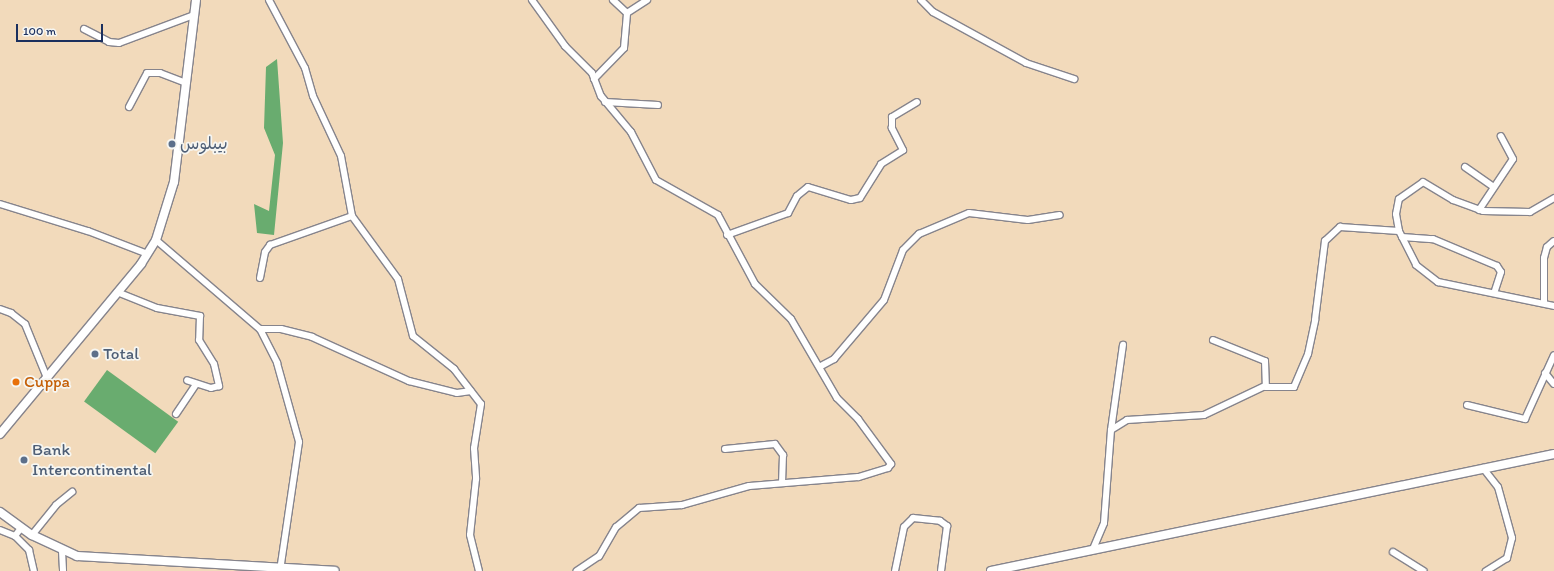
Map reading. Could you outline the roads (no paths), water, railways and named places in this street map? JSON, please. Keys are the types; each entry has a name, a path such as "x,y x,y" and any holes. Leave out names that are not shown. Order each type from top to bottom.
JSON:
{"main road":[{"path":"0,434 148,254 156,240 174,182 196,0"},
{"path":"994,571 1092,549 1554,454"},
{"path":"0,512 21,528 62,551 114,561 280,570 335,571"}],"street":[{"path":"269,0 306,68 313,96 341,156 352,216 392,267 413,336 454,368 481,404 474,448 476,479 470,535 479,571"},
{"path":"532,0 594,78 605,102 631,132 656,180 687,200 715,212 755,284 791,319 821,366 836,398 858,418 891,465 858,477 782,482 722,491 682,505 639,508 616,527 599,556 577,571"},
{"path":"594,78 624,48 627,13 614,0"},
{"path":"627,13 647,0"},
{"path":"921,0 933,12 1026,63 1074,79"},
{"path":"84,29 109,42 119,43 194,14"},
{"path":"129,108 147,73 160,73 186,83"},
{"path":"605,102 658,105"},
{"path":"727,235 788,213 797,196 808,187 851,200 860,198 881,164 903,150 892,128 892,117 917,102"},
{"path":"1479,210 1513,157 1501,136"},
{"path":"1465,167 1494,187"},
{"path":"1554,198 1540,208 1524,213 1479,210 1423,182 1399,199 1396,214 1401,234 1416,265 1432,280 1554,306"},
{"path":"0,204 88,231 148,254"},
{"path":"821,366 834,359 884,300 903,250 919,234 969,213 1028,220 1060,215"},
{"path":"260,278 265,252 270,245 352,216"},
{"path":"1111,430 1127,420 1204,415 1265,386 1289,389 1298,382 1315,320 1323,251 1331,233 1345,227 1433,239 1497,266 1501,272 1494,293"},
{"path":"156,240 260,329 277,363 299,432 280,570"},
{"path":"1544,303 1544,258 1547,247 1554,241"},
{"path":"117,292 157,308 200,316 198,340 212,361 219,383 214,388 196,384 187,380"},
{"path":"0,309 11,312 25,324 47,378"},
{"path":"260,329 281,329 312,337 409,381 457,393 471,391"},
{"path":"1213,340 1264,361 1265,386"},
{"path":"1092,549 1104,523 1111,430 1122,345"},
{"path":"1467,405 1525,419 1554,355"},
{"path":"1545,373 1554,384"},
{"path":"176,414 196,384"},
{"path":"726,449 775,444 783,455 782,482"},
{"path":"1483,468 1498,487 1512,538 1507,558 1486,571"},
{"path":"32,534 56,505 72,492"},
{"path":"895,571 904,526 913,518 940,521 947,526 941,571"},
{"path":"15,536 21,528"},
{"path":"0,530 15,536 29,550 34,571"},
{"path":"62,551 63,571"},
{"path":"1393,552 1424,571"}],"place":[{"name":"بيبلوس","path":"172,144"},
{"name":"Total","path":"95,354"},
{"name":"Cuppa","path":"16,382"},
{"name":"Bank Intercontinental","path":"24,460"}]}
